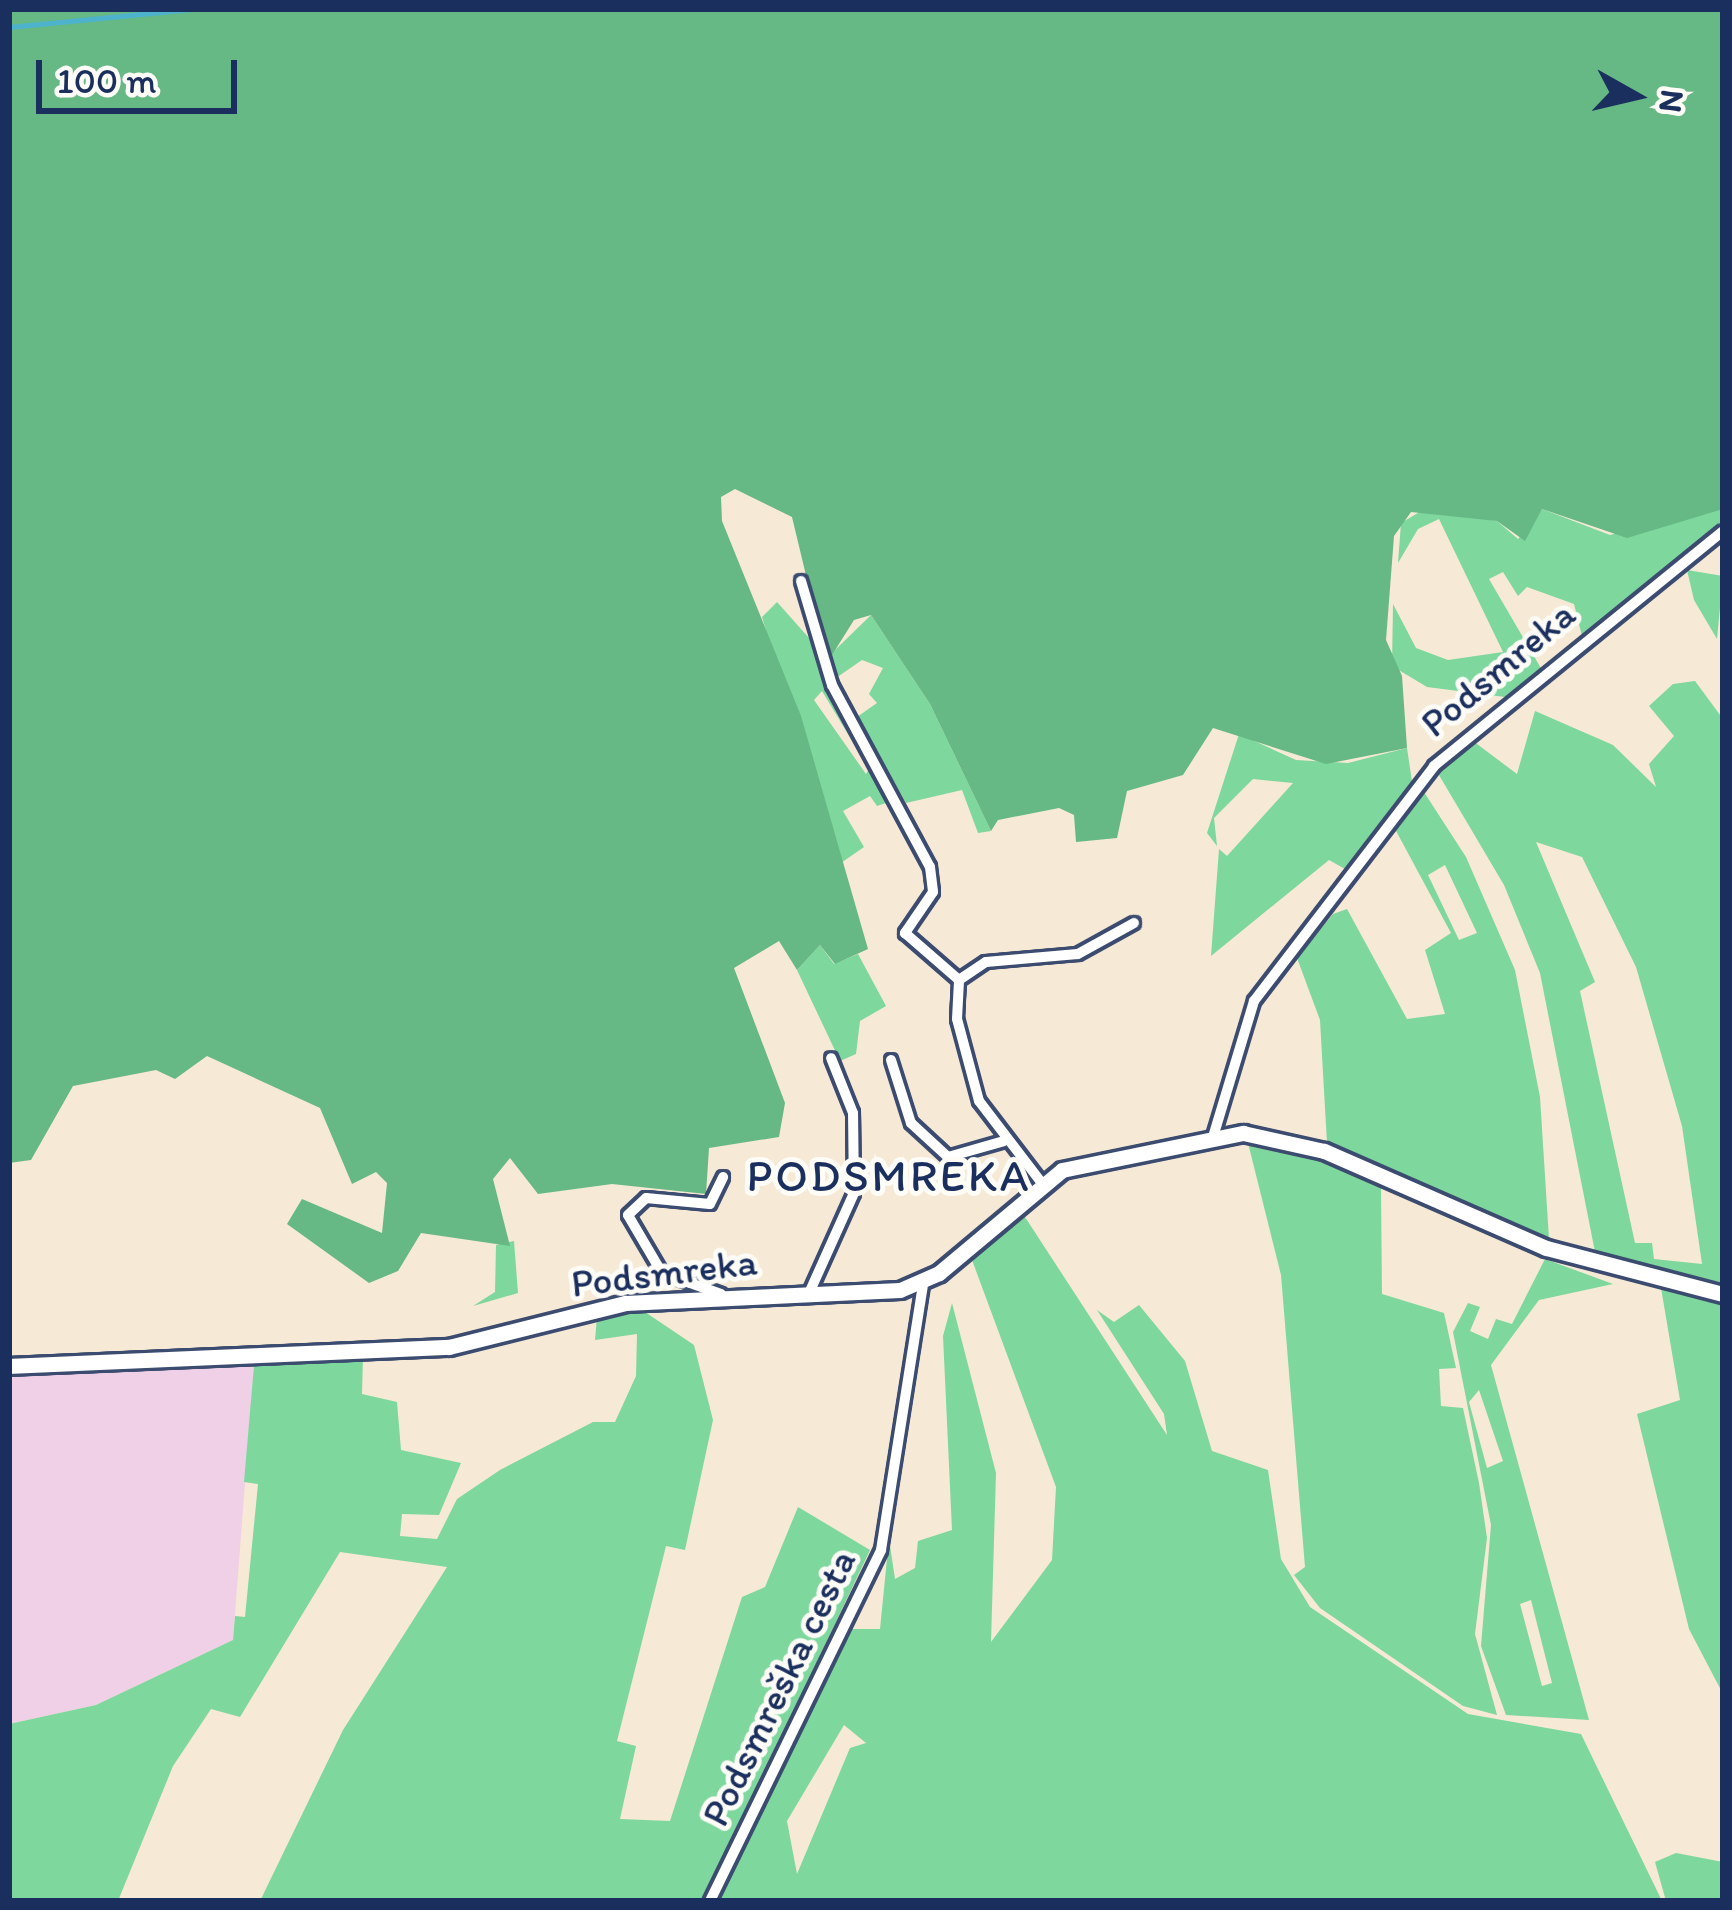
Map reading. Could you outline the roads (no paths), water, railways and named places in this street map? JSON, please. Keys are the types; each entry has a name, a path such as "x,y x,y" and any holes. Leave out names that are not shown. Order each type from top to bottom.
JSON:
{"street":[{"name":"Podsmreka","path":"1213,1137 1254,1001 1434,766 1723,531"},
{"path":"801,581 832,685 930,867 933,892 905,933 959,980 968,1068 1004,1141 1041,1182"},
{"path":"959,980 986,962 1078,953 1134,923"},
{"path":"810,1291 854,1193 853,1113 831,1058"},
{"path":"891,1060 911,1124 931,1131 948,1157 1004,1141"},
{"path":"922,1284 1041,1182 1104,1156 1213,1137 1290,1139 1546,1248 1723,1294"},
{"path":"721,1294 662,1273 628,1215 646,1198 710,1204 723,1177"},
{"name":"Podsmreka","path":"9,1366 474,1345 626,1303 922,1284"},
{"name":"Podsmreška cesta","path":"710,1901 881,1550 922,1284"}],"waterway":[{"path":"9,27 192,9"}],"district":[{"name":"PODSMREKA","path":"889,1176"}]}
